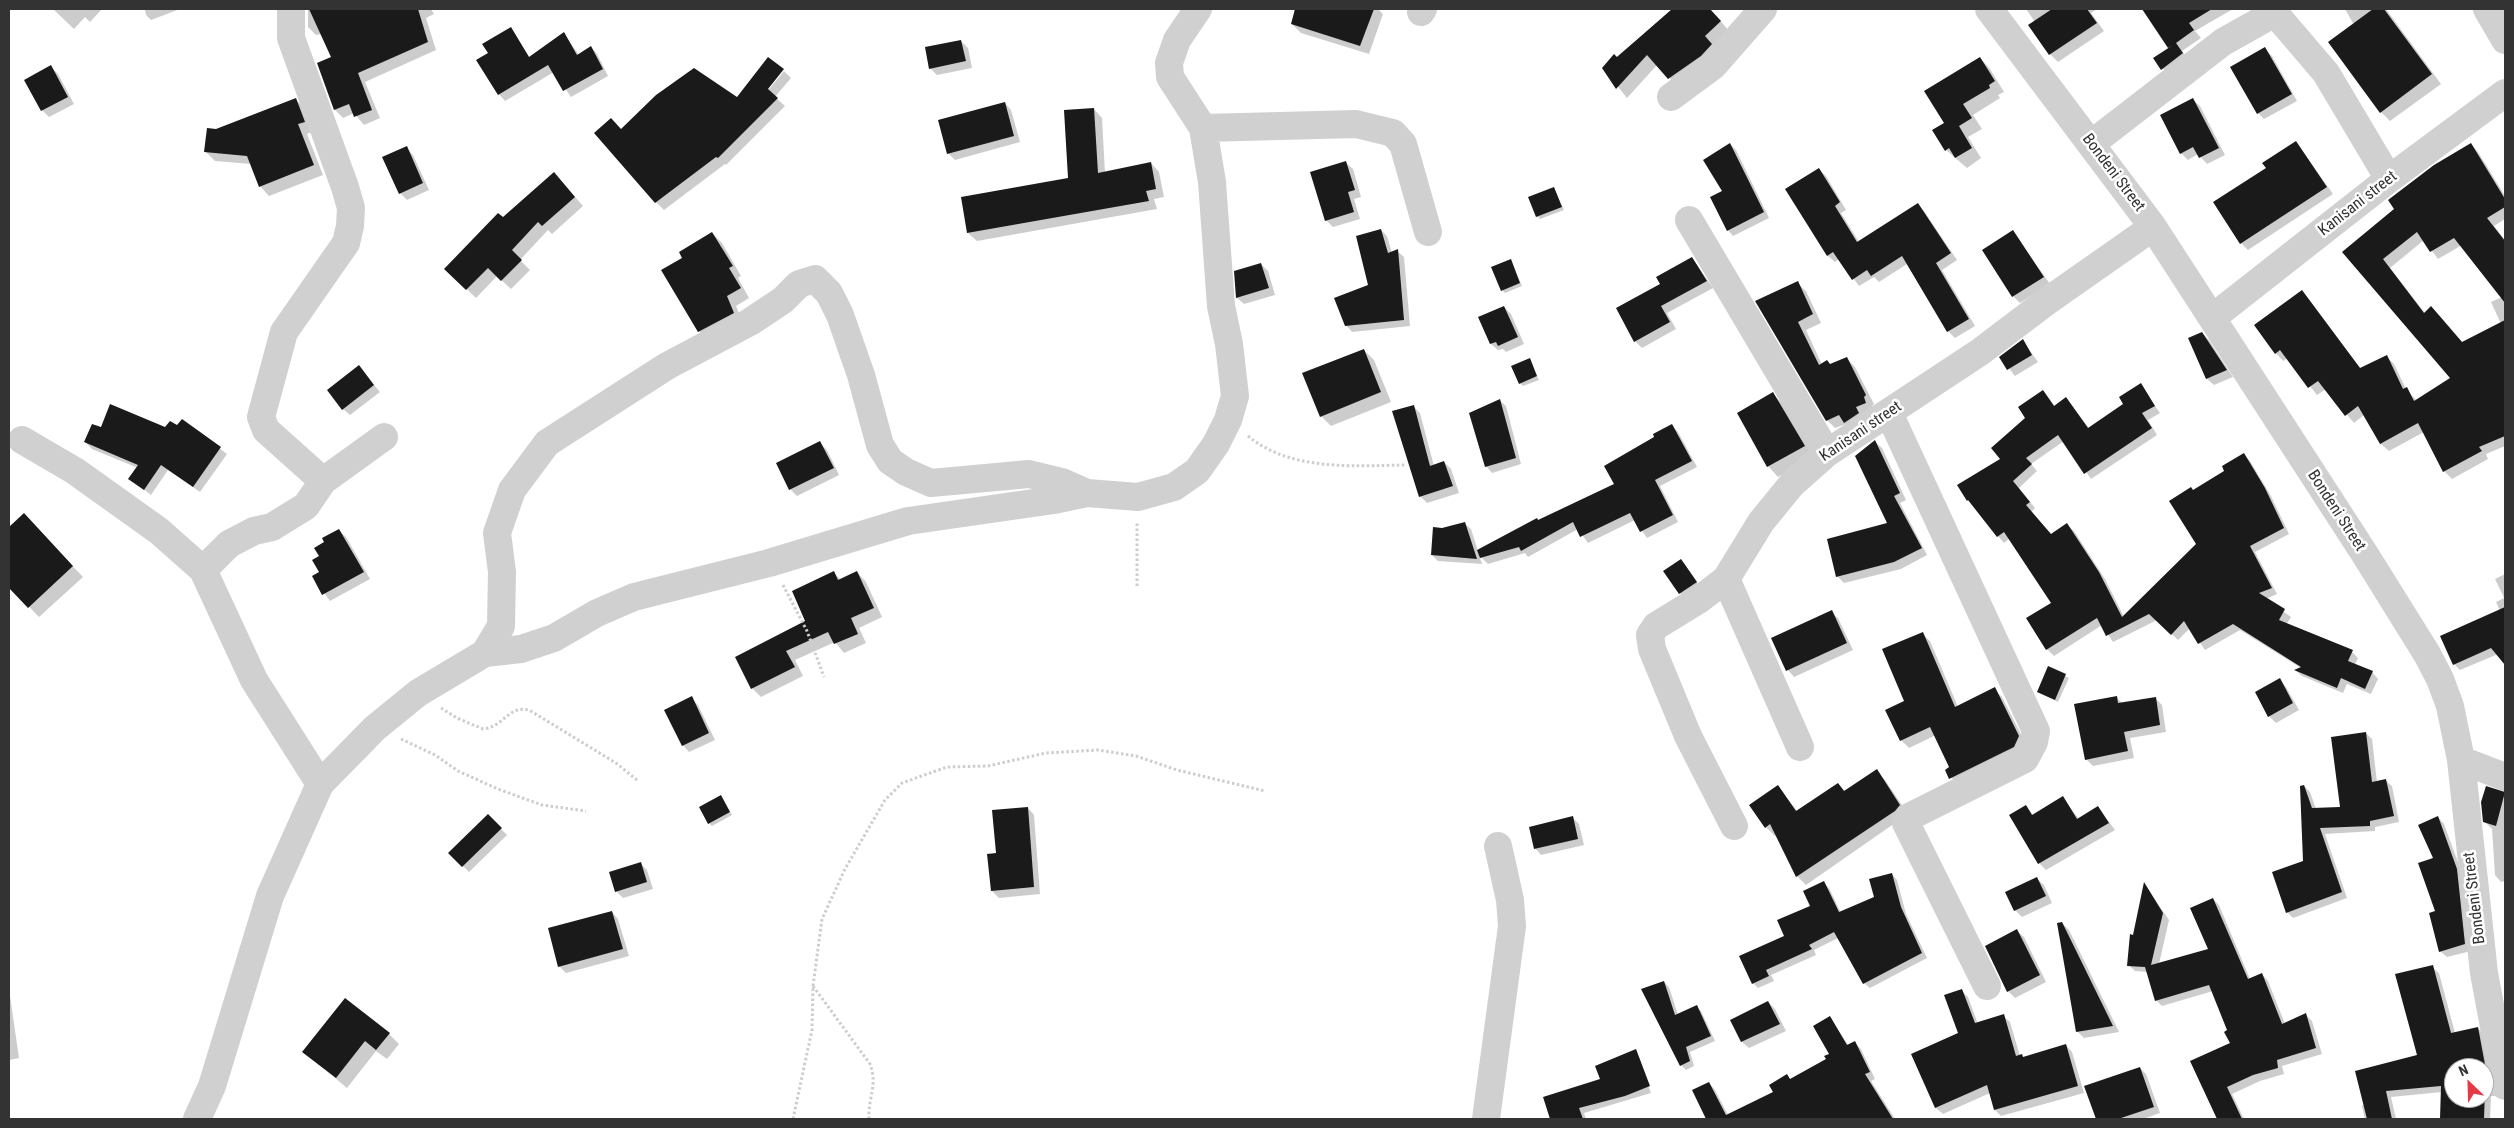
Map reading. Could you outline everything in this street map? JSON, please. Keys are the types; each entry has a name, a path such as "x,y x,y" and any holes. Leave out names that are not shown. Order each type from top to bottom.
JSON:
{"street":[{"path":"291,9 291,38 345,186 351,208 350,226 346,243 284,332 261,417 266,430 323,481"},
{"path":"197,1119 212,1086 270,896 320,784 375,728 418,693 485,653 521,649 554,638 597,613 634,598 769,563 908,521 1054,500 1087,493 1138,497 1174,487 1197,471 1216,444 1228,420 1235,396 1229,344 1221,306 1212,182 1203,128 1170,77 1169,63 1177,40 1198,9"},
{"path":"1671,97 1713,66 1763,9"},
{"name":"Bondeni Street","path":"1990,9 2153,227 2427,654 2440,679 2450,706 2461,760 2484,973 2505,1086"},
{"path":"2487,9 2505,40"},
{"path":"2091,144 2223,42 2271,15 2279,18 2326,73 2389,179"},
{"name":"Kanisani street","path":"2212,318 2389,179 2505,93"},
{"path":"1203,128 1356,124 1393,133 1403,144 1428,232"},
{"path":"1689,220 1827,453"},
{"name":"Kanisani street","path":"1734,826 1688,736 1652,649 1650,636 1656,626 1700,599 1726,579 1761,522 1792,484 1827,453 1980,352 2046,302 2153,227"},
{"path":"485,653 501,626 502,572 497,533 512,490 547,443 667,366 750,322 783,300 799,284 815,279 830,293 840,315 880,445 890,461 906,472 931,483 1029,474 1062,482 1087,493"},
{"path":"1889,413 2036,731 2034,742 2025,759 1909,817 1906,823 1988,986"},
{"path":"203,570 229,544 254,531 272,527 306,506 323,481 384,437"},
{"path":"22,440 82,476 159,532 203,570 254,680 320,784"},
{"path":"1726,579 1800,747"},
{"path":"2461,760 2505,777"},
{"path":"1486,1119 1512,926 1510,900 1498,846"}],"path":[{"path":"1228,420 1253,441 1290,459 1346,466 1405,465"},
{"path":"1137,586 1138,497"},
{"path":"769,563 791,598 824,677"},
{"path":"418,693 457,718 483,729 500,724 514,710 522,708 529,710 616,763 638,780"},
{"path":"375,728 435,755 458,771 498,789 542,806 586,811"},
{"path":"793,1119 812,1030 813,986 822,919 845,869 885,800 902,783 947,768 988,766 1046,753 1098,750 1136,756 1178,770 1265,791"},
{"path":"813,986 870,1064 875,1078 869,1106 869,1119"}],"building":[{"path":"309,9 418,9 428,42 358,73 372,110 354,117 349,104 334,110 317,63 331,57"},
{"path":"1295,9 1374,9 1360,46 1291,24"},
{"path":"1672,9 1710,9 1721,21 1705,36 1712,44 1701,56 1668,79 1647,55 1616,89 1602,68 1614,54 1617,57"},
{"path":"2052,9 2087,9 2097,23 2049,55 2028,25"},
{"path":"2142,9 2212,9 2189,23 2194,30 2176,43 2183,53 2161,70 2153,58 2173,45 2168,48"},
{"path":"2373,9 2384,9 2432,74 2380,113 2328,42"},
{"path":"511,27 529,57 564,32 577,55 591,46 603,69 563,91 548,65 498,95 476,60 488,53 482,44"},
{"path":"961,40 966,61 929,69 925,47"},
{"path":"2265,47 2292,94 2257,114 2230,67"},
{"path":"768,57 784,69 768,89 778,98 718,158 716,157 655,203 594,133 611,118 621,129 656,95 694,68 737,97"},
{"path":"1980,57 1995,81 1989,85 1990,88 1963,104 1972,118 1959,126 1972,148 1955,158 1949,148 1945,151 1932,130 1944,123 1924,91"},
{"path":"51,65 68,97 41,111 24,80"},
{"path":"296,98 305,122 298,124 314,165 259,187 247,156 204,152 207,128 216,129"},
{"path":"2193,98 2219,148 2199,158 2193,147 2180,154 2160,115"},
{"path":"1005,102 1014,136 947,154 938,120"},
{"path":"1094,108 1098,173 1151,162 1156,189 1146,191 1149,201 967,233 961,197 1068,178 1064,110"},
{"path":"2296,141 2327,187 2240,244 2213,202 2266,168 2262,163"},
{"path":"1730,143 1764,212 1727,231 1710,197 1722,191 1703,160"},
{"path":"2471,143 2505,199 2505,207 2487,218 2505,241 2505,303 2454,238 2430,252 2417,232 2383,259 2424,313 2431,306 2462,342 2505,320 2505,436 2479,447 2482,451 2443,472 2418,423 2380,444 2358,406 2345,416 2318,381 2308,388 2280,350 2275,354 2254,325 2302,290 2360,368 2387,355 2403,389 2407,387 2414,401 2450,378 2342,252 2394,209 2388,200 2434,165"},
{"path":"407,146 423,183 399,194 382,157"},
{"path":"1346,161 1355,190 1348,192 1354,212 1325,221 1310,172"},
{"path":"1819,168 1840,202 1835,206 1857,242 1918,203 1951,253 1936,263 1969,319 1947,332 1902,256 1871,276 1867,270 1852,280 1833,252 1827,256 1785,189"},
{"path":"554,172 575,197 542,226 538,222 512,250 522,260 501,281 488,268 466,290 444,269 498,213 503,217"},
{"path":"1554,187 1562,207 1536,217 1528,197"},
{"path":"1381,229 1388,253 1398,249 1404,320 1345,326 1334,298 1368,285 1356,236"},
{"path":"2013,230 2044,277 2012,297 1982,250"},
{"path":"712,232 733,266 729,268 741,288 727,296 734,313 698,332 661,270 682,258 679,252"},
{"path":"1692,257 1707,281 1661,306 1670,322 1634,342 1616,308 1660,284 1656,277"},
{"path":"1511,259 1520,283 1501,291 1491,267"},
{"path":"1261,263 1269,288 1236,298 1234,271"},
{"path":"1798,281 1813,314 1798,322 1819,365 1827,360 1830,364 1847,357 1866,395 1864,397 1866,403 1856,407 1859,413 1844,423 1839,415 1826,421 1755,301"},
{"path":"1504,306 1518,337 1498,346 1496,342 1490,344 1478,317"},
{"path":"2202,332 2227,370 2206,379 2188,338"},
{"path":"2023,339 2032,355 2007,370 1999,357"},
{"path":"1364,349 1381,392 1320,417 1302,373"},
{"path":"1530,358 1537,376 1519,384 1511,366"},
{"path":"359,365 374,385 342,410 327,390"},
{"path":"2141,383 2155,406 2142,413 2152,428 2084,474 2058,435 2026,458 2032,464 2013,481 2030,502 2026,505 2051,534 2067,523 2099,572 2122,617 2196,544 2169,501 2191,487 2193,490 2224,471 2222,466 2244,453 2265,488 2284,528 2250,546 2272,588 2259,593 2285,609 2279,620 2353,650 2348,661 2373,671 2365,689 2341,678 2337,688 2294,670 2301,667 2233,624 2198,644 2184,621 2171,635 2149,614 2106,636 2097,618 2046,650 2026,618 2051,603 2004,532 1997,537 1967,501 1957,485 2000,459 1991,448 2025,418 2018,407 2043,390 2054,406 2066,397 2088,428 2123,404 2119,397"},
{"path":"1773,392 1805,446 1767,467 1737,413"},
{"path":"1500,399 1516,458 1485,467 1469,413"},
{"path":"110,404 165,427 170,421 177,425 182,419 221,447 193,487 161,465 144,490 128,479 138,465 84,442 92,424 101,427"},
{"path":"1414,405 1430,466 1444,461 1453,486 1419,497 1392,411"},
{"path":"1672,424 1692,461 1655,480 1673,515 1640,532 1630,513 1580,537 1573,522 1521,551 1519,547 1480,558 1477,550 1537,518 1538,520 1614,484 1604,466 1654,437 1653,434"},
{"path":"1875,440 1900,493 1894,496 1922,548 1894,562 1836,577 1827,539 1887,523 1855,456"},
{"path":"820,441 834,468 789,490 776,463"},
{"path":"24,513 73,566 28,608 9,588 9,527"},
{"path":"1465,522 1477,559 1431,555 1433,527 1442,528"},
{"path":"339,529 364,572 322,595 312,576 319,572 312,560 319,556 314,548 324,542 322,538"},
{"path":"1681,559 1697,582 1679,594 1663,571"},
{"path":"834,571 838,580 857,571 874,608 851,618 858,634 834,644 828,632 786,651 795,667 751,689 735,657 805,621 792,591"},
{"path":"2505,607 2505,665 2491,648 2453,665 2440,636"},
{"path":"1832,610 1847,643 1786,671 1771,638"},
{"path":"1923,632 1955,707 1995,687 2019,736 2014,747 1949,779 1945,770 1949,767 1930,727 1900,741 1885,710 1904,701 1882,649"},
{"path":"2048,666 2066,674 2055,700 2037,692"},
{"path":"2280,678 2293,703 2268,717 2255,692"},
{"path":"692,696 709,733 682,746 664,710"},
{"path":"2117,696 2118,703 2156,697 2160,725 2124,732 2128,751 2085,760 2074,704"},
{"path":"2366,732 2372,782 2386,779 2394,816 2370,821 2370,826 2320,828 2342,892 2286,913 2272,872 2303,861 2300,786 2304,785 2312,808 2340,807 2331,737"},
{"path":"1877,769 1900,805 1895,811 1796,877 1770,824 1765,828 1749,805 1778,785 1796,811 1838,783 1844,791"},
{"path":"2486,786 2505,792 2496,826 2483,822 2481,802"},
{"path":"721,795 730,812 708,824 699,807"},
{"path":"2063,796 2077,819 2098,806 2109,823 2038,864 2009,815 2026,805 2032,815"},
{"path":"1028,807 1034,887 991,891 987,854 996,853 992,810"},
{"path":"488,814 502,828 462,867 448,853"},
{"path":"1573,816 1578,839 1534,849 1529,827"},
{"path":"2438,816 2457,869 2465,944 2439,952 2429,913 2435,911 2418,863 2433,858 2418,825"},
{"path":"641,862 647,882 615,892 609,872"},
{"path":"1892,873 1901,907 1922,953 1863,984 1834,932 1809,945 1812,949 1766,970 1769,976 1752,984 1739,956 1784,936 1777,920 1810,906 1803,891 1824,881 1839,912 1874,897 1869,879"},
{"path":"2037,877 2046,896 2014,911 2005,892"},
{"path":"2144,882 2163,913 2151,965 2208,949 2190,908 2213,898 2248,979 2262,973 2282,1024 2306,1013 2316,1048 2277,1060 2278,1068 2253,1075 2227,1087 2242,1119 2217,1119 2190,1061 2230,1043 2224,1032 2227,1030 2209,985 2155,1001 2145,967 2127,966 2130,934 2133,935"},
{"path":"612,911 623,949 558,967 548,928"},
{"path":"2062,922 2113,1026 2076,1032 2057,923"},
{"path":"2017,929 2040,975 2007,992 1985,946"},
{"path":"2433,965 2451,1033 2478,1027 2484,1058 2444,1058 2444,1108 2484,1108 2484,1119 2440,1119 2441,1086 2386,1091 2392,1119 2367,1119 2355,1071 2417,1055 2395,974"},
{"path":"1664,981 1675,1015 1697,1005 1711,1036 1686,1047 1690,1061 1680,1066 1641,989"},
{"path":"1962,989 1975,1023 2004,1014 2016,1056 2022,1054 2023,1057 2066,1044 2078,1086 1994,1110 1987,1085 1935,1108 1911,1054 1958,1033 1944,995"},
{"path":"345,998 390,1033 376,1050 365,1041 336,1078 302,1052"},
{"path":"1768,1001 1780,1024 1741,1042 1730,1020"},
{"path":"1830,1016 1847,1045 1855,1041 1870,1072 1865,1074 1893,1119 1706,1119 1692,1090 1709,1082 1726,1115 1773,1092 1769,1085 1787,1074 1790,1079 1826,1059 1824,1056 1829,1054 1813,1026"},
{"path":"1636,1049 1650,1086 1625,1096 1579,1108 1583,1119 1550,1119 1543,1097 1600,1079 1595,1066"},
{"path":"2140,1067 2154,1107 2118,1119 2096,1119 2084,1086"}]}
